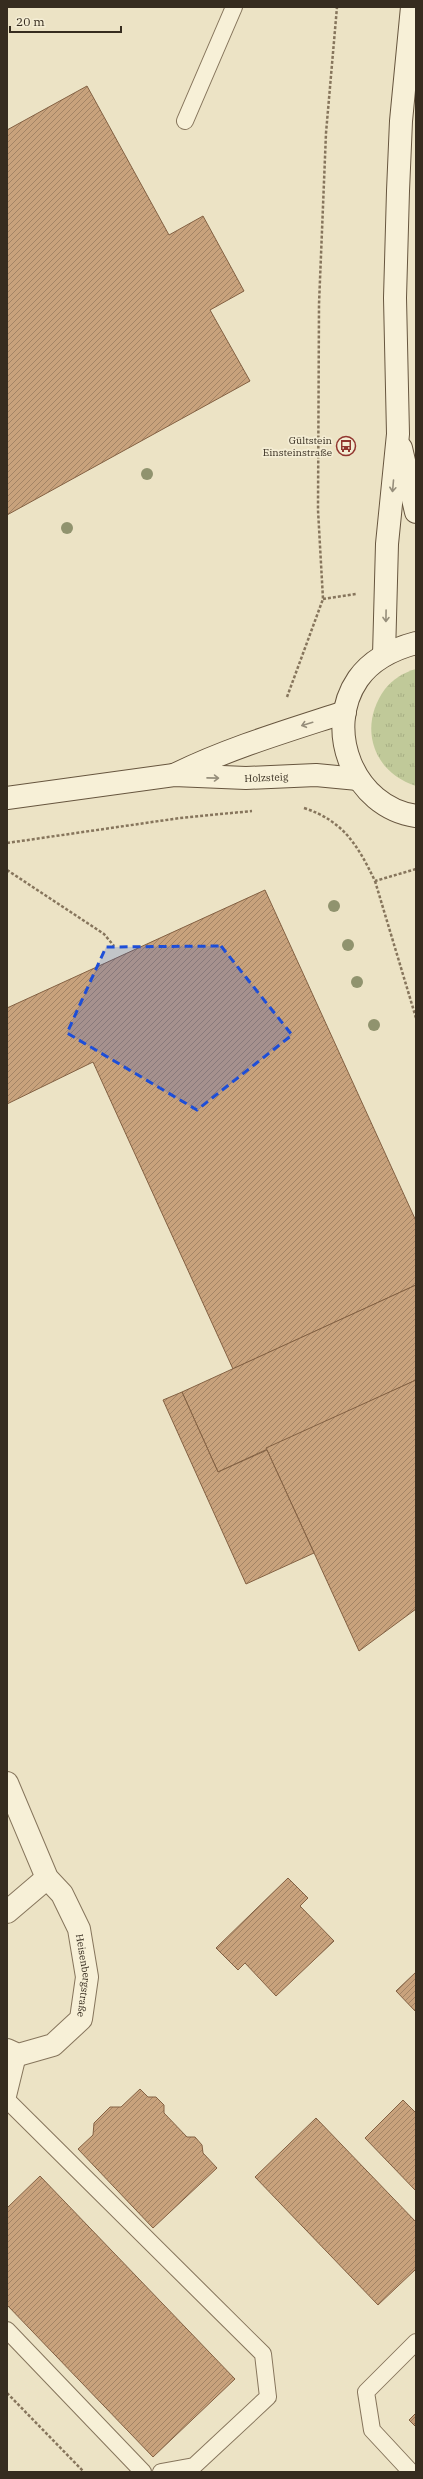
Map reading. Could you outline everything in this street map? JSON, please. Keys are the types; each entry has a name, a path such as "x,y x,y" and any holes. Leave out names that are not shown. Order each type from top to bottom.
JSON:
{"street":[{"path":"384,655 388,544 398,434 395,298 398,191 405,70 412,7"},
{"path":"398,434 416,512"},
{"path":"415,817 397,811 382,803 358,779 349,764 342,729 350,695 358,679 384,655 416,643"},
{"name":"Holzsteig","path":"174,775 206,759 288,730 345,712"},
{"name":"Holzsteig","path":"7,798 174,775 239,778 293,775 358,779"},
{"name":"Heisenbergstraße","path":"7,1783 47,1878 62,1894 79,1929 87,1977 81,2019 53,2045 13,2052"},
{"path":"7,1912 47,1878"}],"lane":[{"path":"185,121 234,7"},
{"path":"13,2052 7,2100 263,2354 268,2397 194,2466 161,2472"},
{"path":"7,2330 143,2472"},
{"path":"411,2472 372,2430 366,2392 416,2342"}],"path":[{"path":"288,730 286,702 323,599 318,510 319,304 326,133 337,7"},
{"path":"293,775 296,805 333,821 349,836 362,855 375,881 416,1018"},
{"path":"7,843 180,818 255,811"},
{"path":"375,881 416,869"},
{"path":"7,870 104,934 114,946"},
{"path":"7,2393 84,2472"}],"highlighted area":[{"path":"221,946 292,1035 197,1110 67,1033 106,947"}],"green space":[{"path":"416,669 416,786 401,779 389,770 380,759 374,746 371,732 372,718 377,703 385,689 391,682 407,672"}],"building":[{"path":"87,86 169,235 203,216 244,291 210,310 250,381 7,515 7,130"},
{"path":"265,890 416,1221 416,1285 233,1369 93,1062 7,1104 7,1008"},
{"path":"416,1285 416,1380 218,1472 182,1392"},
{"path":"416,1380 416,1609 359,1651 266,1448"},
{"path":"182,1392 218,1472 267,1450 314,1553 246,1584 163,1400"},
{"path":"288,1878 308,1898 300,1906 334,1941 276,1996 245,1963 238,1970 216,1948"},
{"path":"416,1972 416,2012 396,1991"},
{"path":"140,2089 148,2097 156,2097 164,2105 164,2113 187,2137 195,2137 202,2145 203,2153 217,2168 153,2228 78,2149 93,2135 94,2123 110,2107 121,2107"},
{"path":"403,2100 416,2113 416,2191 365,2138"},
{"path":"316,2118 416,2222 416,2269 378,2305 255,2177"},
{"path":"40,2176 235,2379 153,2457 7,2305 7,2208"},
{"path":"416,2413 416,2427 409,2420"}],"place":[{"name":"Gültstein Einsteinstraße","path":"346,446"}]}
